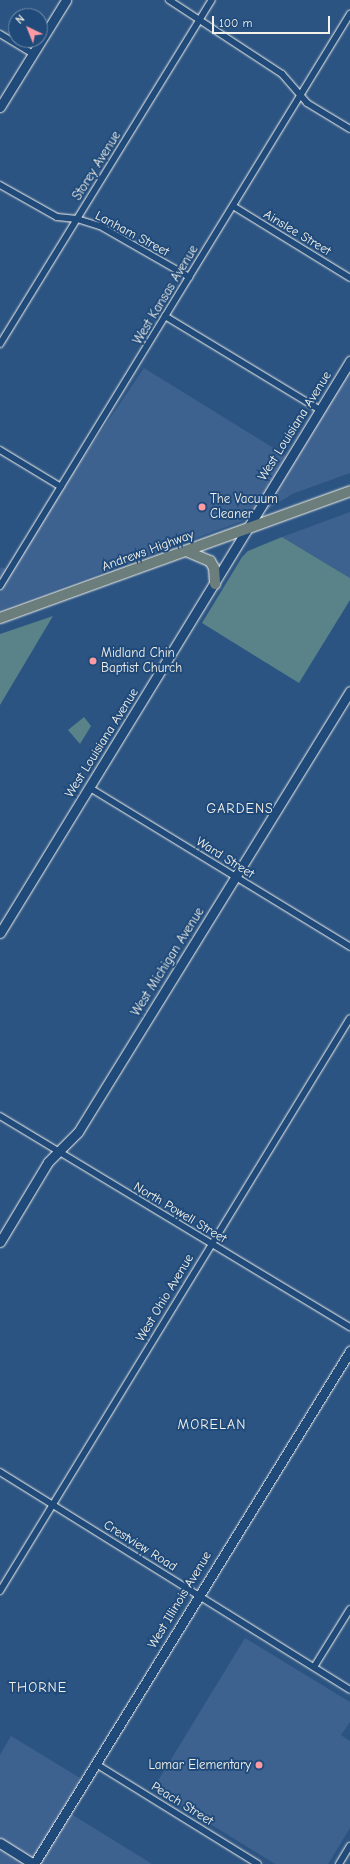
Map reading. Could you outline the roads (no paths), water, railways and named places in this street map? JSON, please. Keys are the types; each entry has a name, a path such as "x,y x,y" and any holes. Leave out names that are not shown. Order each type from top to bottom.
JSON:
{"main road":[{"name":"Andrews Highway","path":"0,618 350,491"},
{"path":"186,551 210,561 214,568 215,584"}],"street":[{"path":"0,107 66,0"},
{"path":"170,0 282,74 307,103 350,129"},
{"name":"Storey Avenue","path":"0,344 212,0"},
{"name":"West Kansas Avenue","path":"0,586 350,14"},
{"path":"0,34 33,54"},
{"name":"Lanham Street","path":"0,185 56,217 77,219 100,226 189,277"},
{"name":"Ainslee Street","path":"232,206 350,278"},
{"path":"165,316 320,410"},
{"name":"West Louisiana Avenue","path":"0,933 215,584 350,361"},
{"path":"0,450 61,487"},
{"name":"West Michigan Avenue","path":"0,1242 48,1162 78,1132 350,691"},
{"name":"Ward Street","path":"90,788 350,947"},
{"name":"West Ohio Avenue","path":"0,1591 350,1018"},
{"name":"North Powell Street","path":"0,1116 211,1245 350,1327"},
{"name":"West Illinois Avenue","path":"34,1864 350,1351"},
{"name":"Crestview Road","path":"0,1472 350,1690"},
{"path":"314,1667 350,1609"},
{"name":"Peach Street","path":"96,1764 258,1864"},
{"path":"0,1843 34,1864"},
{"path":"339,1864 350,1846"}],"place":[{"name":"The Vacuum Cleaner","path":"202,507"},
{"name":"Midland Chin Baptist Church","path":"93,661"},
{"name":"Lamar Elementary","path":"259,1765"}],"district":[{"name":"GARDENS","path":"240,809"},
{"name":"MORELAN","path":"212,1425"},
{"name":"THORNE","path":"38,1688"}]}
